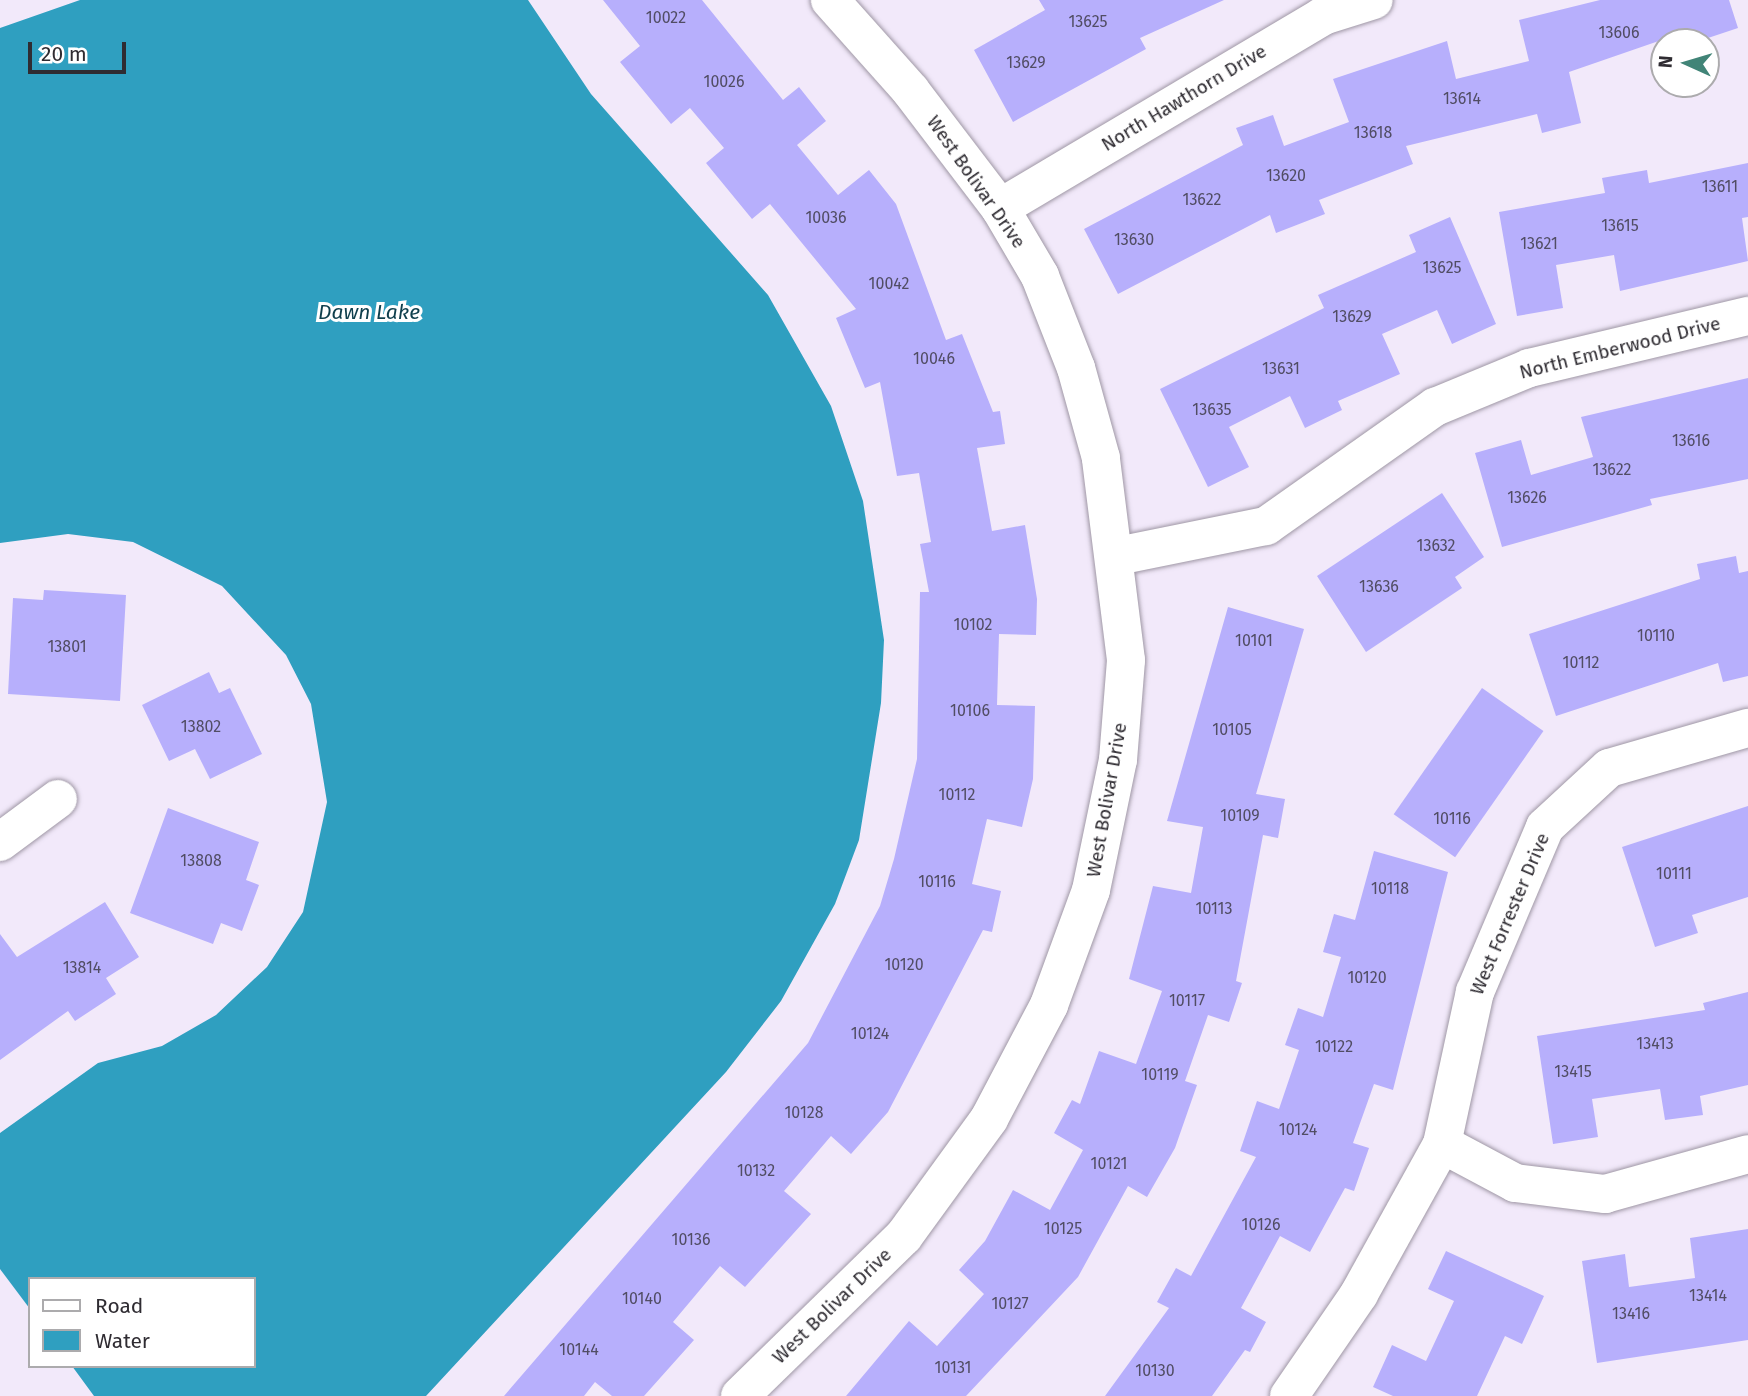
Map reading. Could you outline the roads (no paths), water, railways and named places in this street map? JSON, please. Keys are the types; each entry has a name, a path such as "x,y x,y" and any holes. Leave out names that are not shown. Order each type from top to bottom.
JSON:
{"street":[{"name":"West Bolivar Drive","path":"740,1396 904,1236 989,1119 1049,1005 1091,890 1118,760 1126,660 1117,556 1076,368 1040,276 1000,208 911,91 830,0"},
{"name":"North Hawthorn Drive","path":"1000,208 1323,16 1374,0"},
{"name":"North Emberwood Drive","path":"1117,556 1266,526 1435,407 1530,368 1748,316"},
{"name":"West Forrester Drive","path":"1289,1396 1359,1294 1442,1144 1475,992 1545,827 1609,768 1748,728"},
{"path":"0,842 58,799"},
{"path":"1442,1144 1515,1182 1605,1194 1748,1154"}],"water":[{"name":"Dawn Lake","path":"80,0 528,0 591,94 768,295 831,406 863,501 884,640 881,703 859,840 835,904 781,1001 726,1072 426,1396 94,1396 73,1368 256,1368 256,1277 28,1277 28,1306 0,1269 0,1133 98,1063 162,1046 216,1015 267,967 303,912 327,802 311,704 286,655 222,586 133,542 68,534 0,543 0,28"}]}
